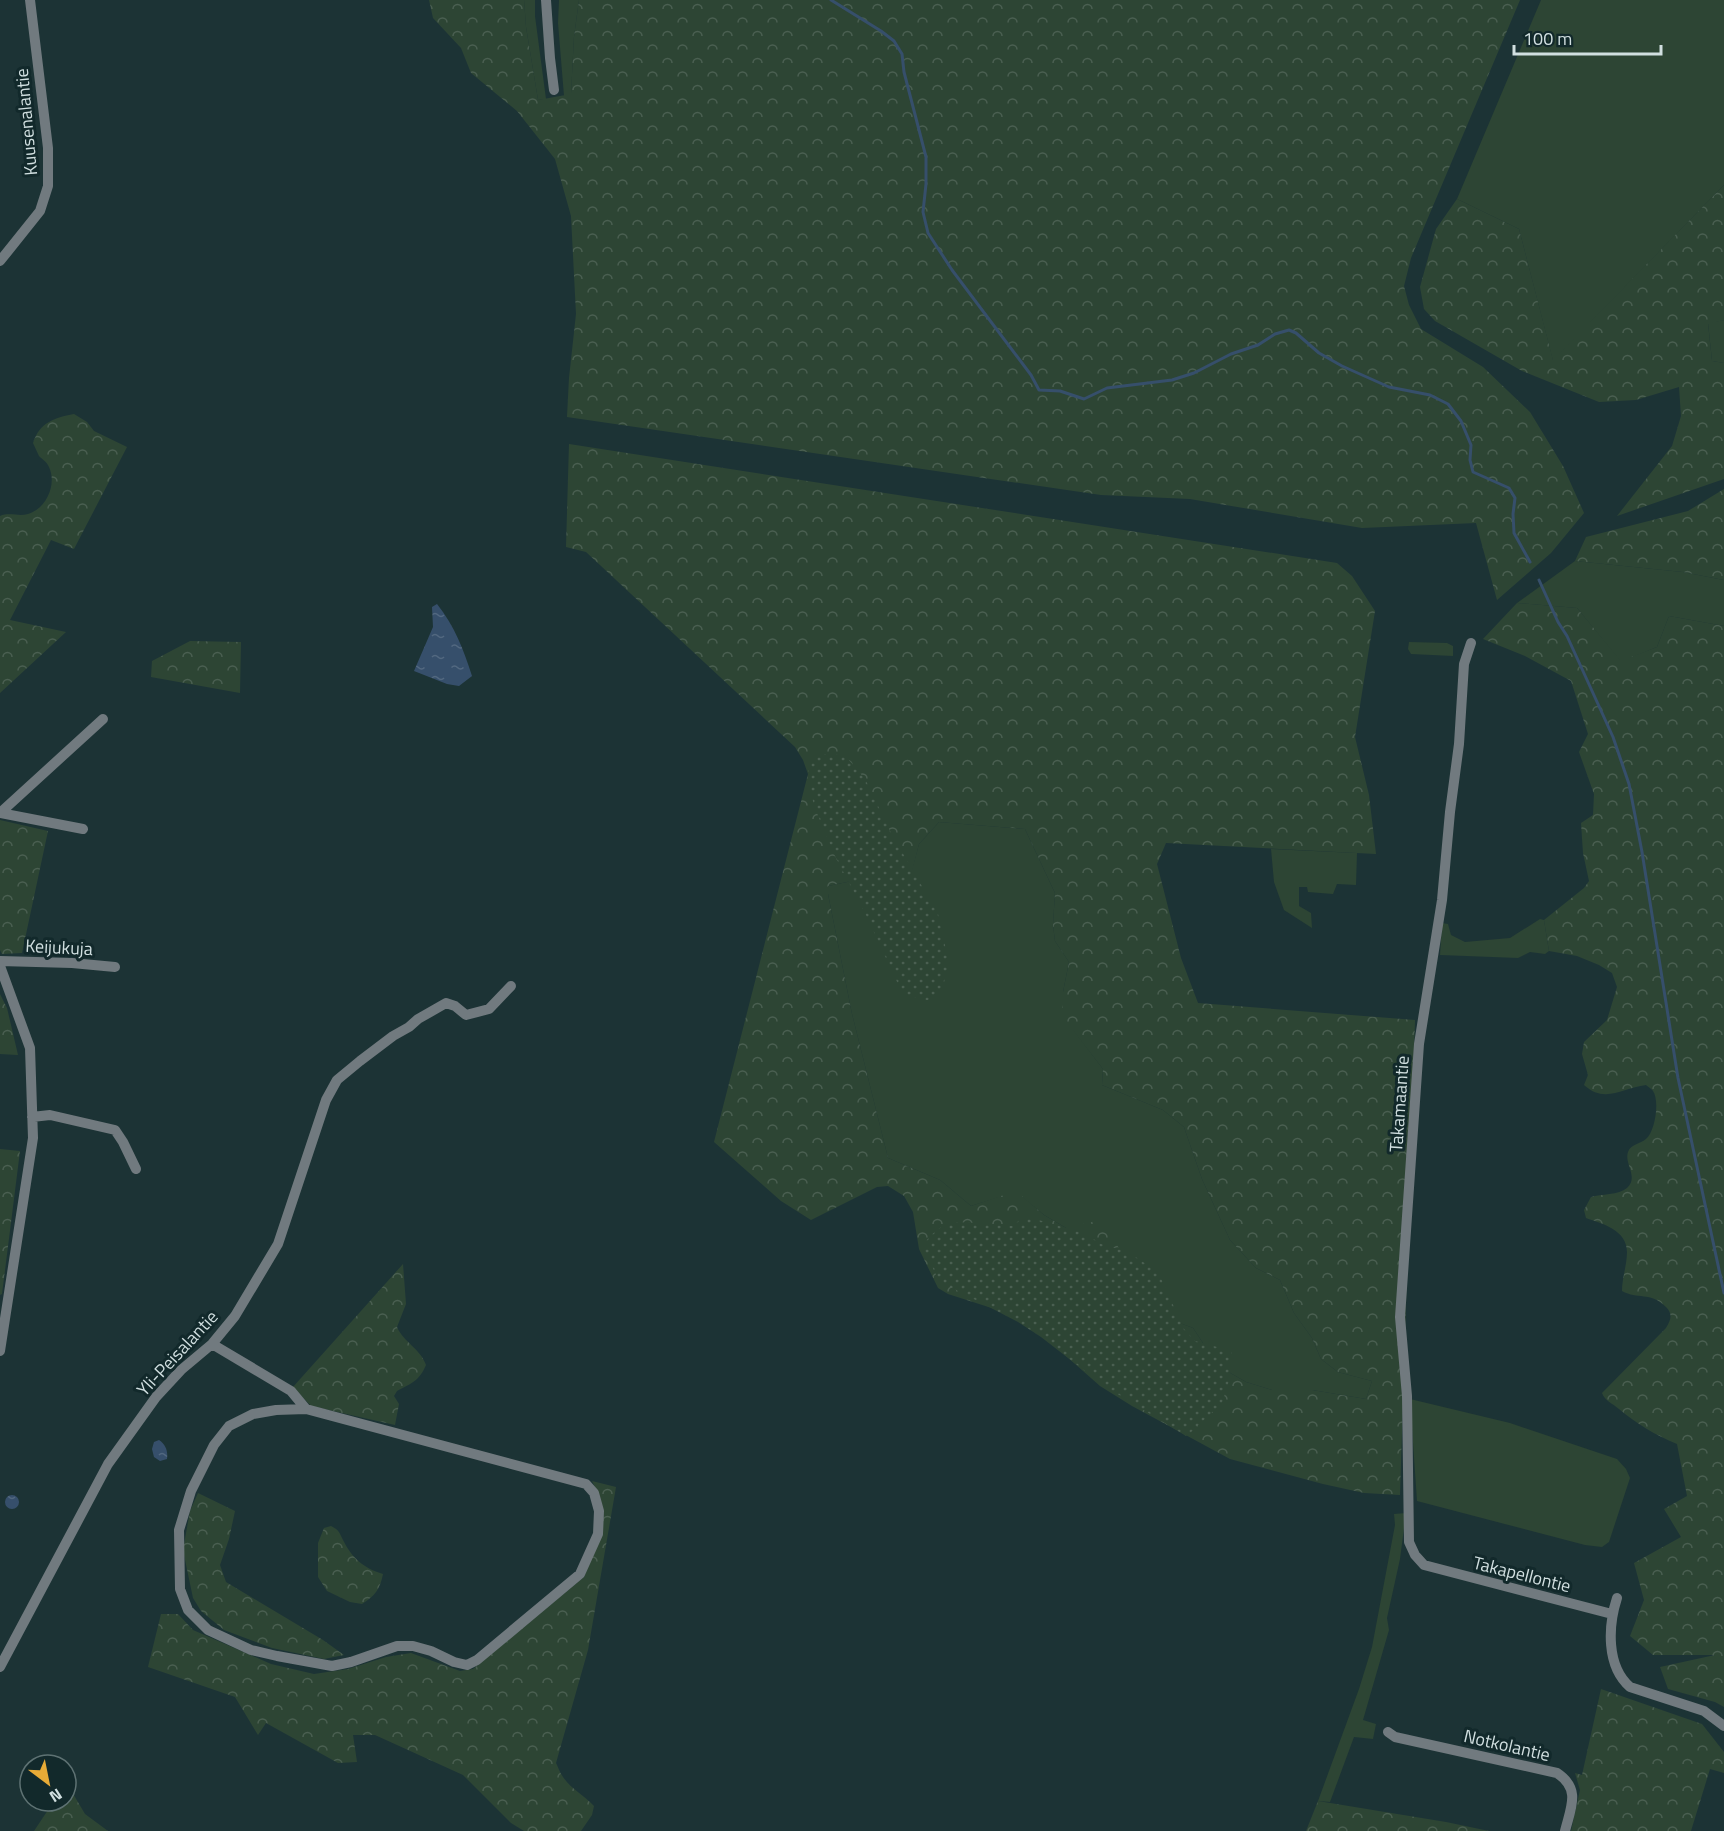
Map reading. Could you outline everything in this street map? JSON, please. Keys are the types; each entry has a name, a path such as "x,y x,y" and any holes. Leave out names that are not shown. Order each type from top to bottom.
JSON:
{"street":[{"name":"Kuusenalantie","path":"0,261 40,212 48,186 48,148 30,0"},
{"path":"546,0 554,90"},
{"name":"Takamaantie","path":"1424,1565 1415,1555 1409,1542 1407,1396 1400,1317 1419,1044 1442,900 1459,744 1464,664 1471,643"},
{"path":"0,813 103,719"},
{"path":"0,813 83,829"},
{"name":"Keijukuja","path":"0,961 115,967"},
{"path":"0,966 30,1048 33,1138 0,1351"},
{"name":"Yli-Peisalantie","path":"0,1667 108,1464 156,1397 181,1370 212,1344 235,1316 278,1244 326,1101 337,1080 393,1036 410,1028 418,1018 446,1004 454,1006 466,1015 489,1008 511,986"},
{"path":"32,1117 50,1115 115,1130 136,1169"},
{"path":"212,1344 291,1391 306,1409 586,1484 594,1492 599,1511 598,1534 580,1574 477,1660 467,1665 413,1646 397,1646 332,1666 251,1650 208,1630 188,1610 180,1589 179,1530 191,1491 214,1445 229,1426 253,1414 276,1410 306,1409"},
{"name":"Takapellontie","path":"1424,1565 1612,1614"},
{"path":"1617,1598 1612,1614 1612,1653 1623,1681 1630,1687 1704,1711 1724,1726"},
{"name":"Notkolantie","path":"1388,1732 1395,1737 1557,1773 1568,1780 1572,1788 1565,1831"}],"green space":[{"path":"429,0 524,0 538,100 571,94 574,37 579,0 1520,0 1411,258 1404,286 1409,305 1421,329 1483,367 1530,412 1563,466 1584,513 1551,553 1497,600 1476,523 1362,528 1190,499 1101,495 567,417 576,314 571,216 555,159 517,111 471,73 461,48 433,18"},
{"path":"524,0 535,0 546,99 538,100"},
{"path":"559,0 579,0 574,37 571,95 564,96 558,23"},
{"path":"1541,0 1724,0 1724,185 1553,361 1519,229 1457,199"},
{"path":"1724,185 1724,320 1708,324 1712,361 1724,363 1724,479 1617,516 1672,446 1681,416 1679,387 1636,400 1599,402 1522,371 1435,321 1424,309 1420,287 1436,229 1457,199 1519,229 1553,360"},
{"path":"1724,320 1724,363 1712,361 1708,323"},
{"path":"74,414 87,422 94,431 127,447 74,549 51,540 10,620 66,632 0,693 0,516 28,514 35,511 45,501 51,488 51,474 48,465 39,456 33,443 40,430 49,422"},
{"path":"569,444 1337,563 1352,576 1375,611 1355,737 1369,795 1376,854 1166,843 1157,864 1181,958 1198,1003 1415,1020 1400,1495 1364,1493 1230,1459 1100,1386 1049,1341 1004,1312 948,1294 938,1288 919,1249 913,1212 904,1196 888,1186 877,1187 811,1220 781,1201 714,1142 808,774 795,747 586,552 566,547","holes":["939,822 1025,829 1055,893 1053,925 1055,941 1069,962 1063,992 1062,1016 1103,1069 1102,1085 1163,1110 1184,1127 1202,1179 1230,1240 1256,1268 1280,1280 1294,1313 1312,1338 1321,1359 1338,1372 1372,1381 1366,1399 1312,1390 1272,1390 1246,1382 1218,1366 1193,1328 1159,1315 1108,1230 1096,1221 1066,1228 1044,1215 1016,1191 971,1206 940,1180 888,1158 852,1014 828,886 861,879 906,895 919,844"]},
{"path":"1724,489 1724,580 1683,572 1575,561 1586,537 1688,511"},
{"path":"1575,561 1683,572 1724,580 1724,626 1669,616 1657,647 1621,662 1577,608 1517,603"},
{"path":"1517,603 1577,608 1621,661 1657,647 1669,616 1724,626 1724,1707 1715,1702 1668,1689 1660,1667 1715,1655 1653,1655 1630,1636 1644,1600 1634,1563 1681,1537 1664,1509 1687,1496 1677,1444 1639,1424 1607,1400 1602,1393 1666,1328 1670,1315 1666,1307 1655,1299 1622,1291 1627,1257 1626,1244 1619,1233 1613,1229 1586,1218 1584,1210 1591,1197 1619,1192 1630,1184 1632,1175 1627,1157 1628,1152 1631,1147 1644,1141 1652,1130 1656,1102 1653,1090 1646,1085 1607,1094 1592,1091 1584,1085 1588,1075 1582,1054 1584,1042 1607,1020 1617,987 1612,973 1599,965 1577,956 1549,951 1544,920 1584,888 1589,881 1583,853 1581,823 1593,815 1594,794 1579,752 1588,734 1571,681 1525,656 1483,639"},
{"path":"190,641 241,642 240,693 151,677 152,661"},
{"path":"1409,642 1447,643 1453,646 1453,656 1411,654 1408,649"},
{"path":"823,754 835,754 847,758 866,781 891,833 938,914 949,963 942,990 928,1000 908,995 899,986 835,856 814,806 808,776 809,761"},
{"path":"0,820 48,831 22,953 2,954 0,950"},
{"path":"939,822 1025,829 1055,893 1053,925 1055,941 1069,962 1063,992 1063,1016 1103,1069 1102,1085 1163,1110 1184,1127 1202,1179 1230,1240 1256,1268 1280,1280 1294,1313 1312,1338 1321,1359 1338,1372 1372,1381 1366,1399 1312,1390 1272,1390 1246,1382 1218,1366 1193,1328 1158,1315 1066,1228 1044,1215 1016,1192 971,1206 940,1180 888,1158 852,1014 828,886 861,879 905,895 919,844"},
{"path":"1271,849 1357,853 1356,885 1337,884 1333,894 1308,892 1307,887 1299,887 1299,906 1311,913 1312,928 1284,910 1274,882"},
{"path":"1540,919 1544,920 1549,951 1545,954 1530,952 1518,958 1440,955 1442,923 1448,924 1451,935 1465,942 1510,938"},
{"path":"0,994 7,1008 18,1055 0,1054"},
{"path":"0,1149 20,1151 2,1294 0,1295"},
{"path":"1025,1216 1086,1234 1101,1244 1128,1252 1158,1272 1184,1329 1195,1341 1232,1351 1229,1381 1222,1403 1189,1434 1186,1436 1103,1385 1018,1322 939,1281 923,1247 938,1229 955,1222 1012,1226"},
{"path":"403,1264 406,1304 397,1327 420,1354 426,1365 418,1378 397,1391 394,1396 399,1404 395,1425 311,1406 293,1387"},
{"path":"1410,1399 1510,1423 1617,1459 1630,1478 1609,1542 1602,1547 1585,1545 1417,1501"},
{"path":"592,1481 616,1487 588,1650 556,1763 566,1781 594,1806 592,1815 581,1831 524,1831 511,1823 463,1775 375,1735 353,1735 357,1762 338,1763 266,1723 258,1735 235,1697 148,1667 161,1614 178,1614 193,1630 271,1664 314,1674 348,1669 386,1657 411,1653 460,1671 473,1669 584,1577 601,1533 596,1489"},
{"path":"198,1493 235,1511 220,1565 226,1582 344,1655 324,1659 272,1648 224,1630 201,1611 193,1598 183,1550 190,1511"},
{"path":"1406,1513 1400,1559 1387,1618 1389,1630 1363,1720 1376,1724 1373,1739 1354,1737 1330,1802 1318,1801 1372,1647 1395,1525 1394,1514"},
{"path":"331,1526 336,1529 359,1562 383,1574 376,1592 362,1604 350,1602 327,1591 318,1577 318,1543 324,1528"},
{"path":"1601,1689 1702,1724 1724,1752 1724,1773 1710,1769 1691,1831 1571,1831 1580,1790 1575,1773 1582,1775"},
{"path":"1318,1801 1446,1822 1489,1831 1306,1831"},
{"path":"78,1802 85,1814 108,1831 34,1831 46,1813 78,1813"}],"water":[{"path":"437,604 458,638 472,676 459,686 447,684 414,671 433,627 432,607"},
{"path":"159,1440 165,1446 167,1453 167,1459 160,1461 154,1457 152,1449 154,1442"},
{"path":"12,1495 17,1497 19,1502 17,1507 12,1509 7,1507 5,1502 7,1497"}],"waterway":[{"path":"831,0 881,31 894,41 902,54 904,72 926,157 923,212 928,233 952,270 1031,375 1039,390 1060,391 1084,399 1107,388 1172,380 1194,373 1231,354 1258,345 1275,334 1289,330 1296,333 1319,353 1342,366 1389,387 1430,395 1448,404 1461,421 1471,445 1470,460 1473,472 1509,488 1515,498 1514,533 1530,562"},
{"path":"1539,580 1613,737 1629,784 1678,1078 1724,1293"}]}
